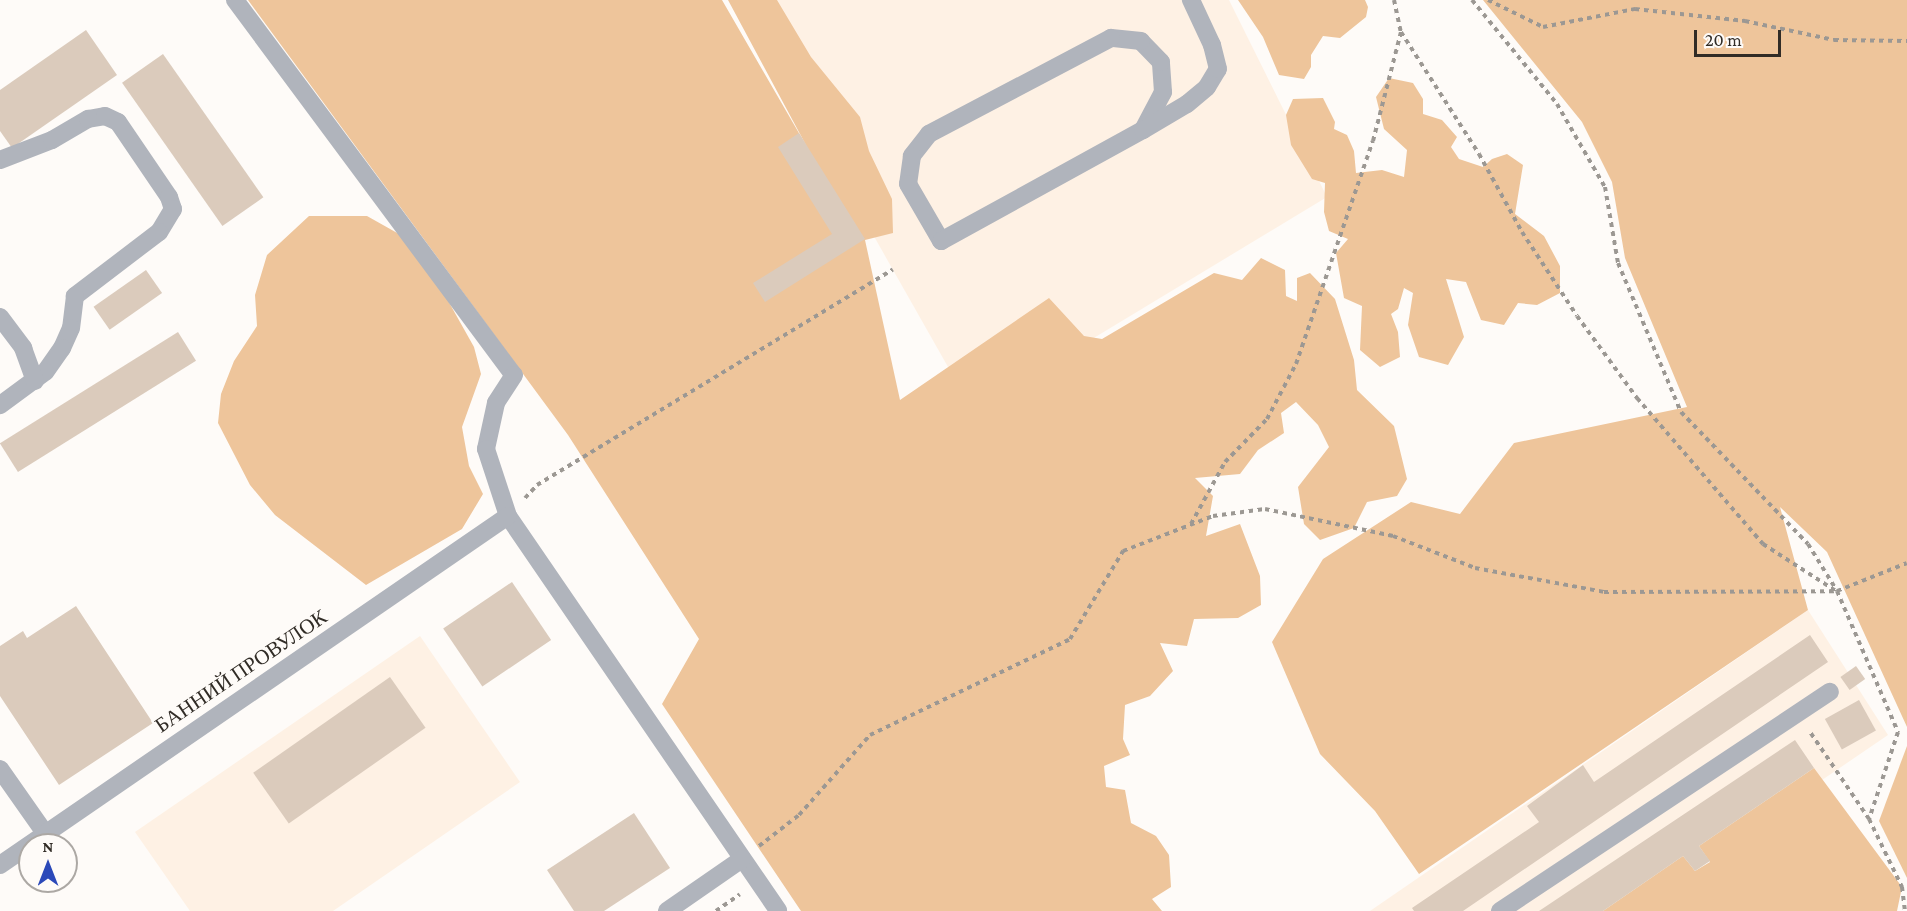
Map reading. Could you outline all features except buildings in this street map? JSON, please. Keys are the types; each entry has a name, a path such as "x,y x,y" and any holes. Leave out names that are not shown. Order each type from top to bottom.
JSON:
{"street":[{"path":"235,0 514,375 496,403 486,449 508,516 778,911"},
{"path":"1143,130 1163,92 1161,62 1141,41 1111,38 929,134 912,156 908,184 941,241 1143,130 1194,98 1207,87 1218,69 1212,45 1191,0"},
{"path":"0,160 52,140 88,119 105,116 118,122 169,196 172,209 159,232 75,296 70,328 62,348 35,381 0,405"},
{"path":"0,317 23,348 35,381"},
{"name":"БАННИЙ ПРОВУЛОК","path":"0,865 508,516"},
{"path":"1500,911 1830,692"},
{"path":"0,769 45,832"},
{"path":"667,911 742,859"}],"path":[{"path":"1394,0 1401,32 1479,154 1522,232 1576,316 1637,398 1763,544 1837,591"},
{"path":"1472,0 1557,104 1605,188 1617,263 1681,412 1808,544 1837,591 1898,732 1869,819"},
{"path":"1488,0 1543,27 1635,9 1745,21 1834,40 1907,41"},
{"path":"1191,524 1224,462 1267,419 1296,364 1373,141 1401,32"},
{"path":"508,516 537,485 893,269"},
{"path":"742,859 799,815 870,735 1070,639 1124,550 1213,516 1266,509 1393,536 1474,568 1604,592 1837,591 1907,563"},
{"path":"1798,713 1869,819 1902,887 1905,911"}],"shaded area":[{"path":"248,0 722,0 807,147 728,0 777,0 811,57 860,117 869,151 892,199 893,233 865,240 900,400 1049,298 1084,336 1102,339 1214,273 1242,280 1261,258 1285,270 1286,296 1297,301 1297,278 1310,273 1335,299 1354,360 1357,390 1394,426 1407,479 1397,496 1367,502 1354,528 1320,540 1304,524 1298,487 1329,447 1318,425 1296,402 1281,413 1284,433 1258,450 1240,474 1195,478 1213,496 1206,536 1240,524 1260,576 1261,605 1238,618 1194,619 1187,646 1160,643 1173,671 1150,696 1125,705 1123,739 1130,755 1104,766 1106,787 1125,790 1131,823 1156,836 1169,855 1171,887 1152,899 1162,911 801,911 662,704 699,639 568,435"},
{"path":"740,0 1229,0 1327,197 973,411"},
{"path":"1238,0 1365,0 1368,7 1366,17 1340,38 1323,36 1311,55 1311,67 1304,79 1279,75 1263,37"},
{"path":"1483,0 1907,0 1907,727 1827,552 1780,507 1808,610 1419,874 1375,811 1320,754 1272,642 1323,559 1411,502 1460,514 1514,443 1687,407 1625,258 1612,182 1582,122"},
{"path":"1389,78 1413,83 1423,99 1423,114 1442,120 1457,137 1451,147 1459,159 1483,167 1492,159 1507,154 1523,165 1515,214 1544,236 1560,266 1560,293 1537,305 1518,303 1504,325 1481,320 1466,282 1446,279 1464,337 1448,365 1419,357 1408,325 1413,293 1404,288 1398,309 1391,314 1398,332 1400,357 1380,367 1360,350 1362,306 1344,298 1336,253 1348,239 1329,231 1324,212 1325,183 1312,179 1291,145 1286,115 1293,99 1323,98 1335,122 1334,129 1347,135 1354,151 1356,173 1382,170 1404,177 1407,150 1384,129 1376,97"},
{"path":"309,216 367,216 399,234 437,281 474,347 481,374 462,427 469,466 483,494 462,529 366,585 275,515 250,485 218,423 221,394 234,361 257,326 255,295 267,255"},
{"path":"1808,610 1888,735 1630,911 1370,911"},
{"path":"420,636 520,782 333,911 190,911 135,832"},
{"path":"1907,746 1907,878 1879,821"},
{"path":"1814,768 1902,887 1897,911 1603,911 1683,856 1695,871 1710,862 1699,846"}]}
